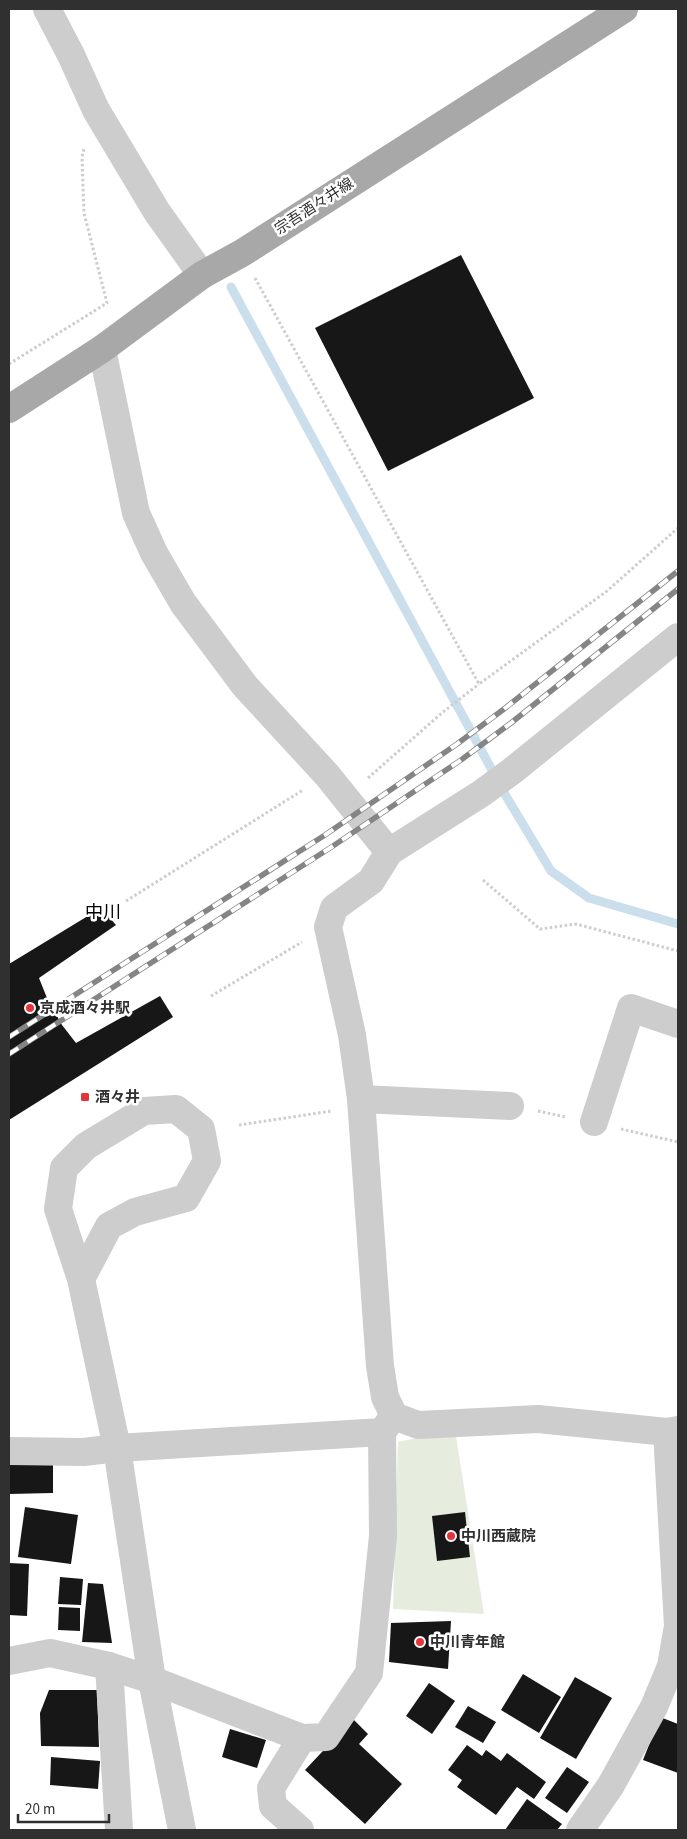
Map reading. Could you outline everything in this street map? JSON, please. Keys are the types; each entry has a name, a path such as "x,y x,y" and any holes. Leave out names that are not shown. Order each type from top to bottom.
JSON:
{"main road":[{"name":"宗吾酒々井線","path":"9,410 102,349 202,275 242,252 624,9"}],"street":[{"path":"47,9 71,55 96,110 157,212 202,275"},
{"path":"102,349 136,513 154,553 183,603 245,686 327,775 389,852"},
{"path":"9,1661 50,1653 110,1666 152,1680 302,1738 326,1737 369,1672 383,1536 388,1424 380,1366 361,1102 352,1034 328,927 334,908 371,881 389,852 512,771 678,637"},
{"path":"594,1122 631,1008 678,1024"},
{"path":"361,1102 510,1106"},
{"path":"81,1279 109,1226 136,1212 186,1198 207,1162 201,1129 176,1109 144,1111 86,1146 64,1168 58,1209 81,1279 117,1448 152,1680 182,1830"},
{"path":"9,1451 84,1452 388,1424 418,1425 538,1419 673,1431 678,1626 671,1666 654,1707 611,1785 580,1830"},
{"path":"110,1666 119,1830"},
{"path":"300,1830 273,1806 271,1788 302,1738"}],"path":[{"path":"9,364 107,303 84,213 82,157 96,110"},
{"path":"242,252 479,684"},
{"path":"345,798 443,712 607,591 678,528"},
{"path":"126,901 327,775"},
{"path":"483,880 540,929 576,924 678,951"},
{"path":"211,996 328,927"},
{"path":"238,1126 361,1102"}],"green space":[{"path":"455,1430 484,1614 393,1609 398,1442"}],"building":[{"path":"461,255 534,398 388,471 315,328"},
{"name":"京成酒々井駅","path":"101,908 116,925 39,978 47,998 62,1025 76,1043 160,996 173,1017 9,1120 9,964"},
{"path":"53,1461 53,1493 9,1494 9,1462"},
{"path":"25,1507 78,1515 71,1564 18,1557"},
{"name":"中川西蔵院","path":"465,1512 470,1557 437,1561 432,1516"},
{"path":"9,1563 29,1564 27,1616 9,1615"},
{"path":"60,1577 83,1579 81,1605 58,1604"},
{"path":"88,1583 103,1584 112,1643 82,1642"},
{"path":"59,1607 80,1608 80,1631 58,1630"},
{"name":"中川青年館","path":"451,1621 448,1669 389,1662 391,1623"},
{"path":"523,1674 561,1697 539,1733 501,1710"},
{"path":"575,1677 612,1698 576,1759 540,1738"},
{"path":"429,1683 455,1701 432,1734 406,1716"},
{"path":"49,1690 97,1690 99,1747 41,1746 40,1713"},
{"path":"468,1706 496,1722 483,1743 455,1727"},
{"path":"660,1717 678,1724 678,1773 643,1760"},
{"path":"353,1719 368,1734 359,1744 402,1784 365,1824 305,1770"},
{"path":"230,1729 266,1740 257,1768 222,1757"},
{"path":"467,1745 482,1756 486,1750 501,1761 507,1753 546,1782 534,1799 517,1787 496,1815 457,1787 462,1780 448,1770"},
{"path":"51,1757 100,1761 98,1789 50,1785"},
{"path":"567,1767 589,1782 567,1813 545,1798"},
{"path":"527,1799 562,1824 557,1830 505,1830"}],"waterway":[{"path":"231,287 506,796 551,871 589,898 678,924"}],"railway":[{"path":"9,1037 325,835 457,744 678,571"},
{"path":"9,1054 330,848 461,760 511,723 678,589"}],"place":[{"name":"京成酒々井駅","path":"30,1008"},
{"name":"酒々井","path":"85,1097"},
{"name":"中川西蔵院","path":"451,1536"},
{"name":"中川青年館","path":"420,1642"}],"district":[{"name":"中川","path":"103,912"}]}
